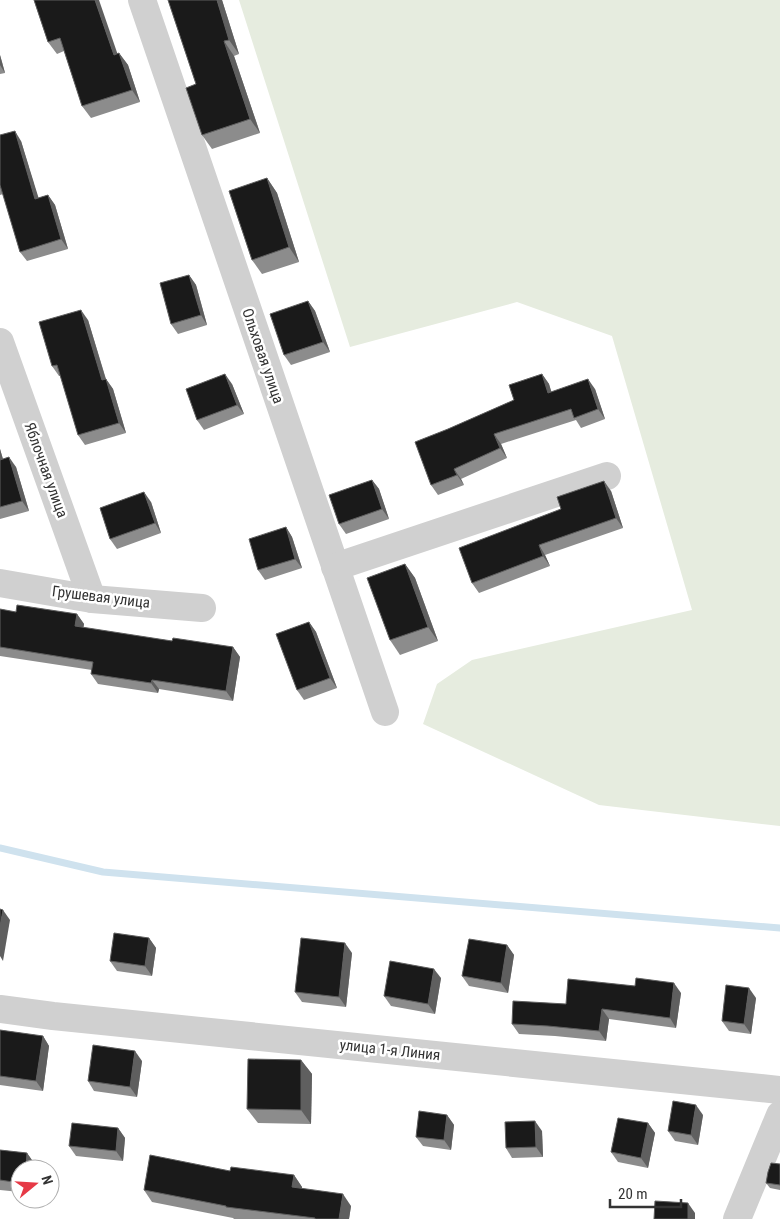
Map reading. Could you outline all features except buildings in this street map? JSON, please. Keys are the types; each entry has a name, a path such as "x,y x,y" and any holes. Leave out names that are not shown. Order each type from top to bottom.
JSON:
{"street":[{"name":"Ольховая улица","path":"142,0 385,712"},
{"name":"Яблочная улица","path":"0,342 92,599"},
{"path":"335,567 607,476"},
{"name":"Грушевая улица","path":"0,583 92,599 202,608"},
{"name":"улица 1-я Линия","path":"0,1009 780,1090"},
{"path":"737,1219 780,1115"}],"shaded area":[{"path":"239,0 780,0 780,826 599,805 423,724 437,684 472,660 692,610 612,336 517,302 350,347"}],"waterway":[{"path":"0,848 103,872 780,928"}]}
